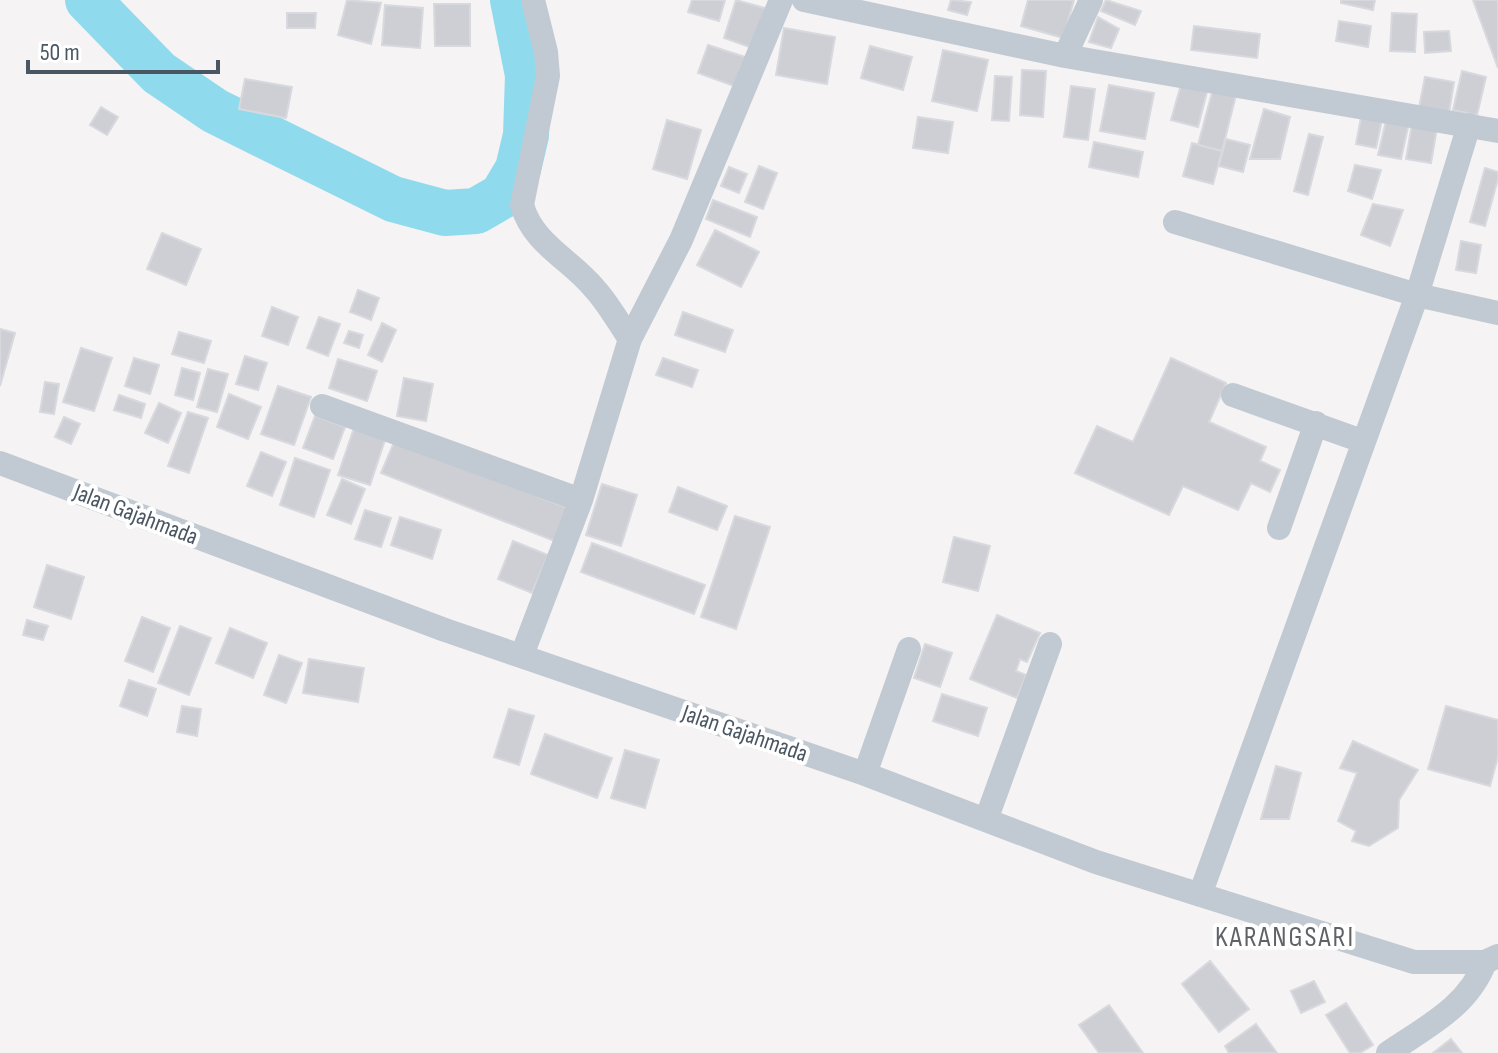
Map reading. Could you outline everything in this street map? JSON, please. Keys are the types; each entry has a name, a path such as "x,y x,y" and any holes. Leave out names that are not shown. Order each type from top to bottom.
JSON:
{"street":[{"path":"533,0 546,52 548,76 522,205 527,222 539,239 595,288 630,339"},
{"path":"522,655 581,500 630,339 681,240 781,0"},
{"path":"804,0 1065,56 1498,131"},
{"path":"1065,56 1091,0"},
{"path":"1200,895 1417,295 1469,125"},
{"path":"1175,222 1417,295 1498,313"},
{"path":"1233,395 1362,441"},
{"path":"322,406 581,500"},
{"path":"1279,528 1316,423"},
{"name":"Jalan Gajahmada","path":"0,463 445,630 865,774 1096,862 1414,962 1492,959"},
{"path":"986,820 1050,644"},
{"path":"865,774 909,649"},
{"path":"1388,1053 1455,1008 1492,959"}],"building":[{"path":"347,0 381,3 371,44 338,35"},
{"path":"692,0 725,0 719,21 688,12"},
{"path":"736,0 768,9 755,49 724,38"},
{"path":"951,0 971,2 967,15 948,10"},
{"path":"1028,0 1074,0 1063,38 1021,26"},
{"path":"1106,0 1141,11 1135,25 1101,11"},
{"path":"1341,0 1375,0 1373,10 1341,3"},
{"path":"1473,0 1498,0 1498,68"},
{"path":"434,4 470,4 470,46 435,46"},
{"path":"385,5 423,8 420,48 382,45"},
{"path":"287,13 316,13 315,28 287,28"},
{"path":"1392,13 1417,14 1415,52 1390,51"},
{"path":"1098,17 1119,29 1111,48 1089,42"},
{"path":"1339,21 1371,26 1368,47 1336,41"},
{"path":"1194,26 1260,34 1257,58 1191,50"},
{"path":"784,28 835,37 827,84 776,75"},
{"path":"1449,31 1451,51 1425,53 1424,32"},
{"path":"708,45 745,57 734,86 698,73"},
{"path":"870,46 912,57 903,90 861,78"},
{"path":"943,50 988,60 977,111 932,101"},
{"path":"1022,70 1046,71 1043,117 1020,115"},
{"path":"1462,71 1486,77 1477,115 1453,110"},
{"path":"995,76 1012,77 1009,121 992,120"},
{"path":"1425,77 1454,82 1449,113 1419,108"},
{"path":"245,79 292,87 286,118 239,109"},
{"path":"1182,81 1208,88 1198,127 1171,120"},
{"path":"1109,85 1154,93 1145,139 1100,131"},
{"path":"1071,86 1095,89 1088,140 1064,137"},
{"path":"1213,89 1236,95 1222,151 1198,145"},
{"path":"101,107 118,117 107,135 90,125"},
{"path":"1363,107 1384,111 1376,148 1356,144"},
{"path":"1264,109 1290,117 1280,159 1250,159"},
{"path":"1388,112 1410,118 1401,159 1378,155"},
{"path":"918,117 953,122 948,153 913,148"},
{"path":"1413,118 1438,122 1431,163 1406,159"},
{"path":"667,120 701,130 687,179 653,169"},
{"path":"1309,134 1323,137 1308,195 1294,191"},
{"path":"1226,139 1250,145 1243,172 1219,166"},
{"path":"1094,142 1143,152 1138,177 1089,167"},
{"path":"1192,143 1222,151 1213,184 1183,176"},
{"path":"1355,165 1381,170 1372,199 1348,191"},
{"path":"759,166 777,173 763,209 745,202"},
{"path":"729,167 747,174 739,193 721,186"},
{"path":"1485,168 1498,172 1498,179 1485,226 1470,222"},
{"path":"713,200 757,217 750,237 706,219"},
{"path":"1373,204 1403,210 1390,246 1361,235"},
{"path":"715,230 759,252 741,287 697,265"},
{"path":"162,233 201,249 186,285 147,269"},
{"path":"1461,241 1481,245 1476,273 1456,270"},
{"path":"358,290 379,298 371,320 350,312"},
{"path":"272,307 298,317 288,345 262,336"},
{"path":"683,312 733,330 725,352 675,335"},
{"path":"319,317 340,324 328,356 307,348"},
{"path":"382,323 396,330 382,362 368,355"},
{"path":"0,329 15,333 0,386"},
{"path":"349,331 363,335 359,348 344,343"},
{"path":"179,332 211,341 204,363 172,354"},
{"path":"81,348 112,358 94,411 63,402"},
{"path":"245,356 267,363 258,390 236,384"},
{"path":"134,358 159,365 150,394 125,386"},
{"path":"663,358 698,370 692,387 656,375"},
{"path":"1171,358 1226,383 1209,422 1266,447 1260,461 1280,470 1270,492 1251,483 1238,510 1183,486 1169,515 1075,473 1097,426 1133,442"},
{"path":"338,359 377,371 367,401 329,388"},
{"path":"182,368 200,373 193,400 175,395"},
{"path":"208,369 228,374 217,412 197,407"},
{"path":"404,378 433,384 426,421 397,416"},
{"path":"45,382 59,384 54,414 40,412"},
{"path":"278,386 311,397 294,445 261,434"},
{"path":"229,394 261,407 248,439 217,427"},
{"path":"119,395 145,404 141,418 114,410"},
{"path":"159,403 181,413 168,443 145,433"},
{"path":"188,412 208,418 189,473 168,466"},
{"path":"315,416 345,427 333,459 303,448"},
{"path":"64,417 80,424 71,444 55,437"},
{"path":"354,428 386,437 370,485 338,475"},
{"path":"395,440 570,509 557,542 381,473"},
{"path":"261,452 286,462 272,496 247,486"},
{"path":"295,458 330,470 314,517 280,505"},
{"path":"342,479 365,489 351,524 327,515"},
{"path":"602,484 637,495 621,546 586,535"},
{"path":"678,487 727,506 717,530 669,512"},
{"path":"365,510 391,518 381,547 355,539"},
{"path":"735,516 770,527 736,629 701,617"},
{"path":"400,517 441,530 432,559 391,545"},
{"path":"954,537 990,546 978,591 943,582"},
{"path":"513,541 548,555 532,593 498,579"},
{"path":"592,543 705,585 694,614 581,572"},
{"path":"47,565 84,577 71,619 34,607"},
{"path":"997,615 1040,633 1027,662 1020,659 1016,671 1026,675 1017,698 970,679"},
{"path":"142,617 170,628 153,672 125,661"},
{"path":"27,620 48,626 43,640 23,635"},
{"path":"180,626 211,638 189,695 158,683"},
{"path":"230,628 267,643 253,678 216,663"},
{"path":"925,644 952,653 940,687 914,678"},
{"path":"279,655 302,663 286,703 264,695"},
{"path":"309,659 364,668 358,702 303,693"},
{"path":"129,680 156,689 147,716 120,706"},
{"path":"942,694 987,708 978,736 933,721"},
{"path":"182,706 201,709 197,736 177,732"},
{"path":"1446,706 1498,720 1498,757 1490,786 1428,769"},
{"path":"509,709 534,716 519,765 494,757"},
{"path":"545,734 612,758 597,798 531,774"},
{"path":"1353,741 1418,770 1399,800 1398,828 1369,846 1352,841 1356,831 1338,821 1357,773 1340,768"},
{"path":"625,750 659,760 645,808 611,798"},
{"path":"1276,766 1301,773 1289,819 1261,819"},
{"path":"1210,961 1249,1009 1219,1032 1182,984"},
{"path":"1314,981 1325,1002 1301,1013 1291,991"},
{"path":"1346,1003 1373,1045 1360,1053 1350,1053 1326,1015"},
{"path":"1109,1005 1143,1053 1099,1053 1079,1025"},
{"path":"1256,1024 1277,1053 1229,1053 1225,1046"},
{"path":"1451,1039 1462,1053 1433,1053"}],"waterway":[{"path":"88,0 159,73 215,111 393,199 445,213 476,211 502,196 518,169 526,135 528,75 513,0"}],"district":[{"name":"KARANGSARI","path":"1285,936"}]}
